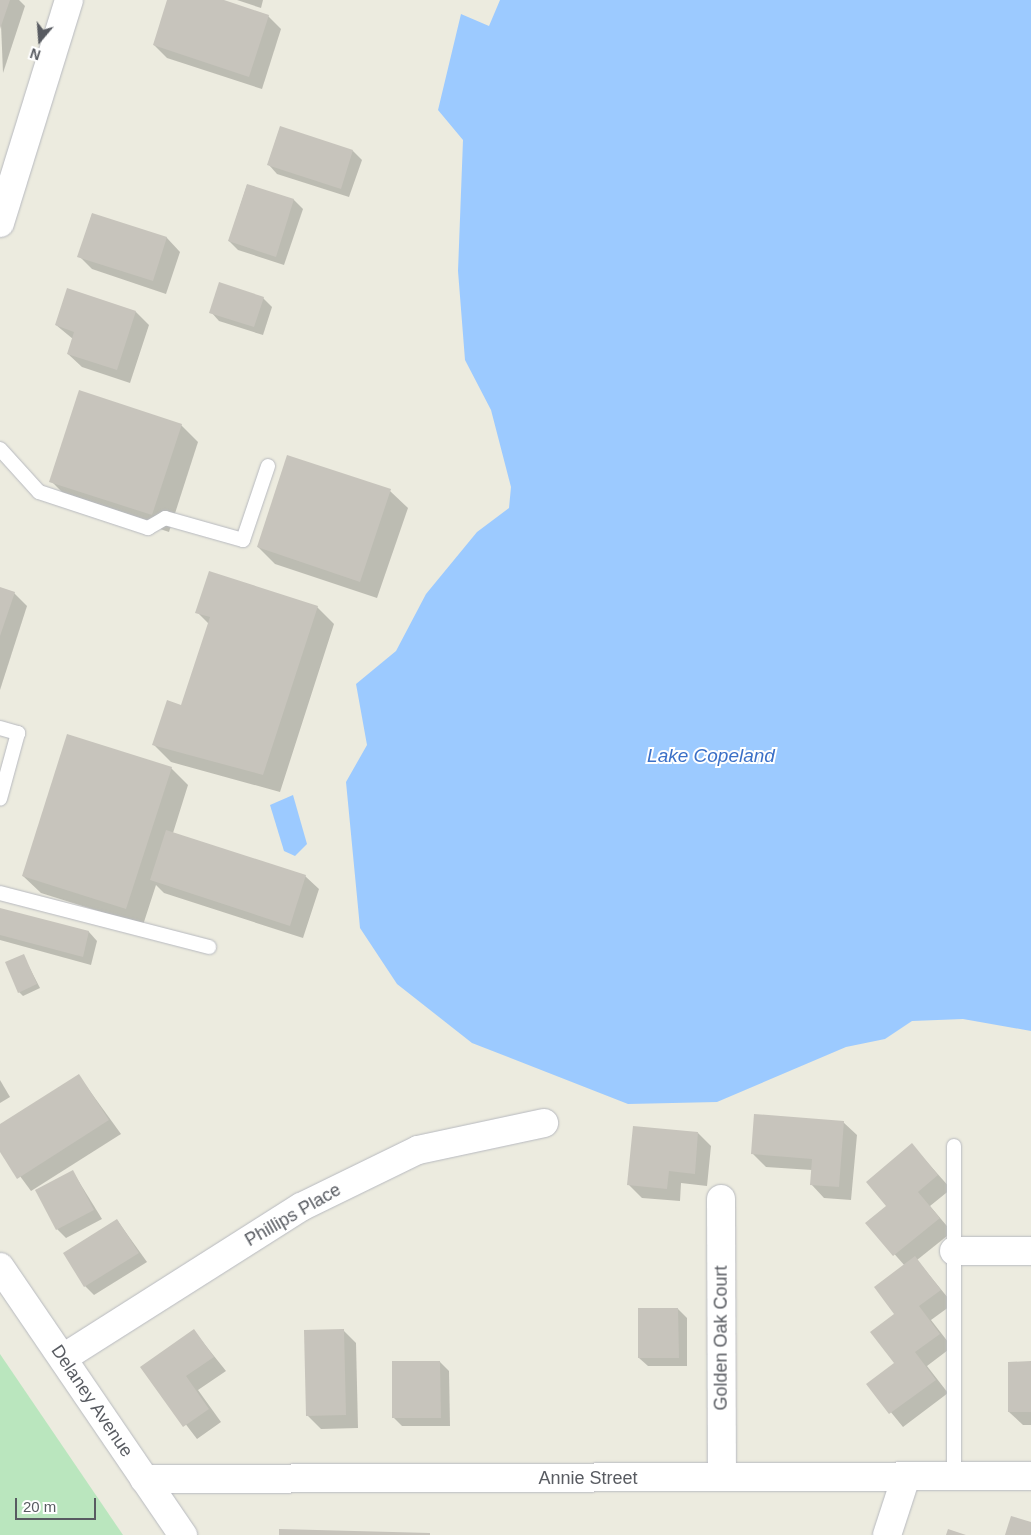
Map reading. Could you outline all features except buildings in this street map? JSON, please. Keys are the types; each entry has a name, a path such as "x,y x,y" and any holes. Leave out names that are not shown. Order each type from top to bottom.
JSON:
{"street":[{"path":"0,223 69,0"},
{"name":"Phillips Place","path":"63,1358 300,1206 418,1150 544,1123"},
{"name":"Golden Oak Court","path":"721,1199 722,1477"},
{"path":"954,1251 1031,1251"},
{"name":"Delaney Avenue","path":"0,1267 182,1535"},
{"name":"Annie Street","path":"144,1479 1031,1476"},
{"path":"887,1535 906,1477"}],"lane":[{"path":"0,449 39,492 148,528 165,518 243,540 268,466"},
{"path":"0,728 18,733 0,800"},
{"path":"0,893 209,947"},
{"path":"954,1146 954,1476"}],"green space":[{"path":"0,1354 123,1535 0,1535"}],"water":[{"name":"Lake Copeland","path":"500,0 1031,0 1031,1031 963,1019 912,1021 885,1039 846,1047 717,1102 628,1104 472,1043 397,984 360,928 346,782 367,745 356,684 396,651 426,594 477,532 509,508 511,487 491,410 465,360 458,271 463,140 438,110 461,14 489,26"},
{"path":"293,795 307,844 295,856 284,851 270,805"}]}
